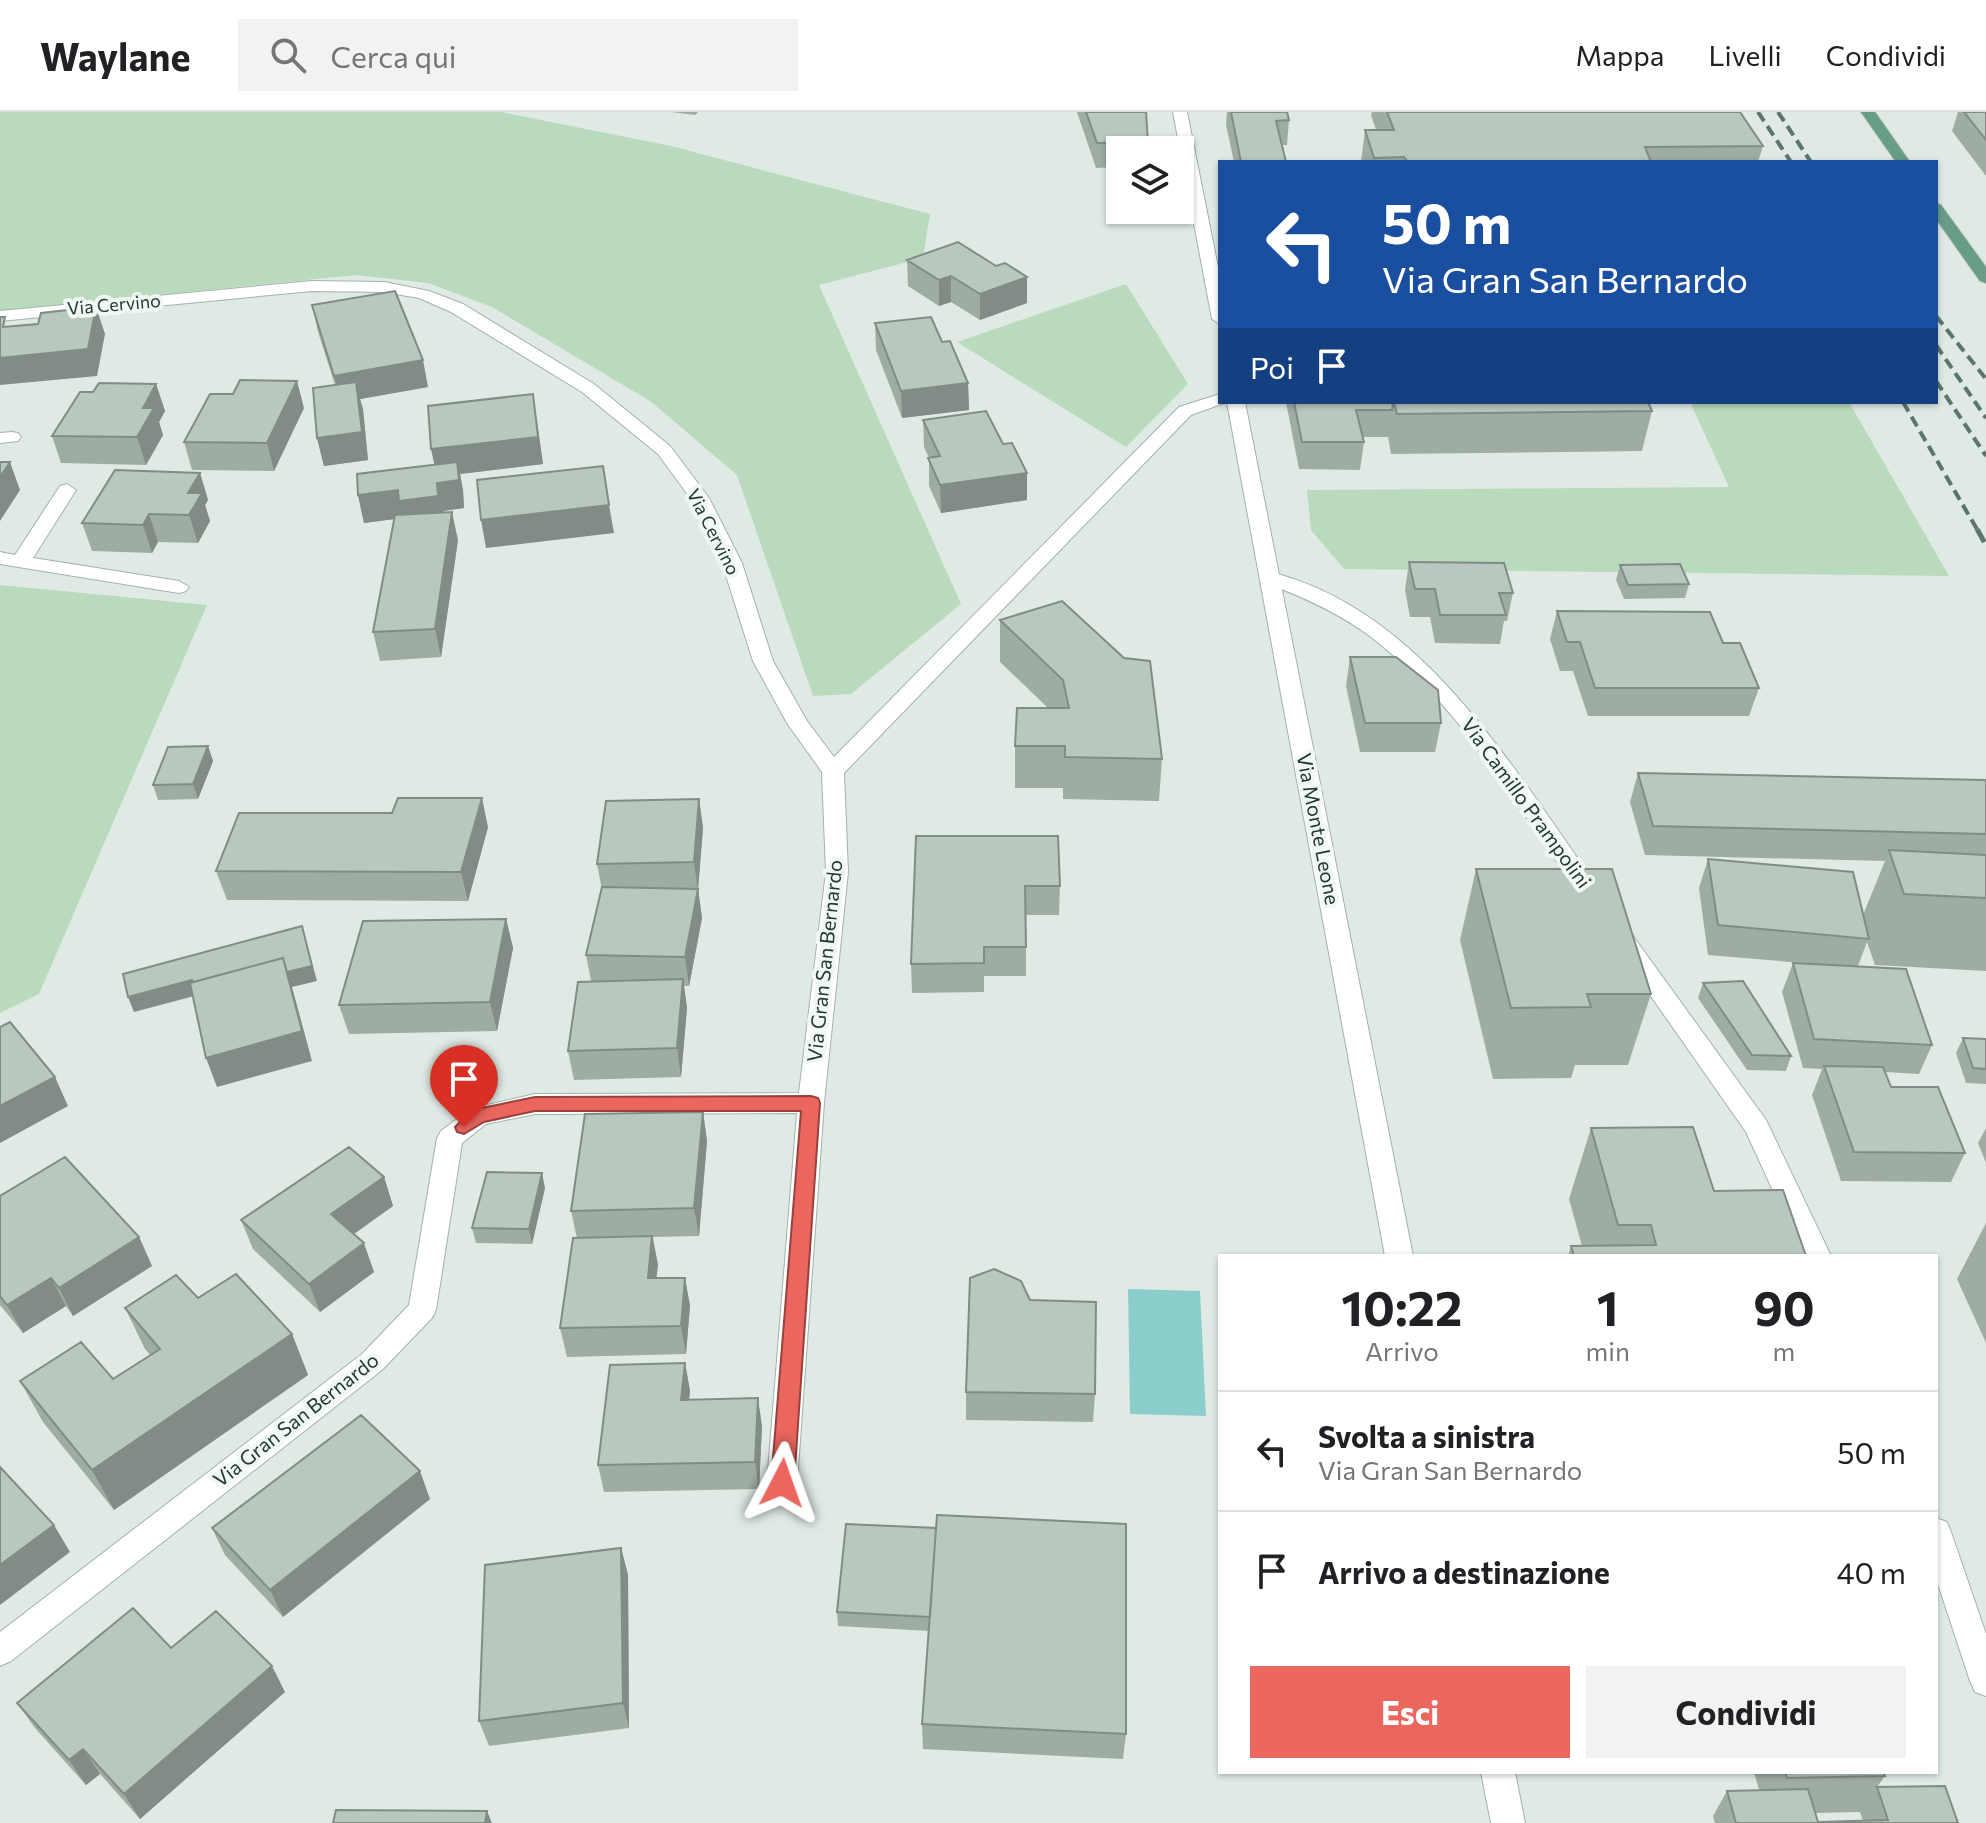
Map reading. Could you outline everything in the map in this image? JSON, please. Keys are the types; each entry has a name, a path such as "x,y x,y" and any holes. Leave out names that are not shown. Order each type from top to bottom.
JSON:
{"main road":[{"path":"1868,112 1902,160"},
{"path":"1938,211 1986,278"}],"street":[{"path":"1180,112 1218,309"},
{"name":"Via Cervino","path":"0,316 312,286 384,287 423,294 457,308 588,388 664,450 700,498 732,563 763,661 798,723 833,771"},
{"path":"833,771 1185,411 1218,400"},
{"name":"Via Monte Leone","path":"1236,404 1399,1254"},
{"path":"21,561 67,490"},
{"path":"0,558 179,587"},
{"name":"Via Camillo Prampolini","path":"1270,578 1313,594 1378,633 1456,705 1757,1127 1816,1254"},
{"name":"Via Gran San Bernardo","path":"782,1483 811,1103 837,872 833,771"},
{"name":"Via Gran San Bernardo","path":"0,1651 372,1362 422,1310 450,1138 479,1116 535,1104 811,1103"},
{"path":"1938,1538 1986,1681"},
{"path":"1498,1774 1508,1823"}],"green space":[{"path":"0,112 501,112 671,146 930,214 923,258 819,285 961,604 851,694 813,696 737,475 650,401 492,307 428,283 356,275 0,311"},
{"path":"1126,284 1188,384 1126,447 957,342"},
{"path":"1691,404 1850,404 1949,576 1344,569 1311,530 1307,490 1729,487"},
{"path":"0,585 207,605 39,994 0,1013"}],"water":[{"path":"1128,1289 1200,1291 1206,1416 1130,1414"}],"building":[{"path":"1086,112 1146,112 1148,136 1106,136 1106,143 1097,143"},
{"path":"1231,112 1287,112 1289,120 1276,121 1286,160 1241,160"},
{"path":"1387,112 1740,112 1763,146 1645,147 1650,160 1374,158 1365,130 1394,130"},
{"path":"1964,112 1986,112 1986,140"},
{"path":"958,242 996,266 1005,263 1027,277 980,294 951,276 939,280 907,260"},
{"path":"395,291 423,360 334,376 312,305"},
{"path":"96,307 88,349 0,358 0,317 5,317 3,327 38,324 41,313"},
{"path":"931,317 942,342 950,341 968,383 901,391 875,323"},
{"path":"240,380 297,381 267,443 184,442 210,394 233,394"},
{"path":"356,382 362,432 317,438 313,388"},
{"path":"99,383 156,384 143,408 154,408 137,437 52,436 80,392 93,392"},
{"path":"533,394 538,437 431,449 428,406"},
{"path":"1294,404 1393,404 1392,410 1356,410 1364,442 1302,442"},
{"path":"1394,404 1649,404 1652,411 1397,414"},
{"path":"986,411 1003,444 1012,443 1027,473 940,485 928,458 940,456 923,420"},
{"path":"0,462 10,462 0,477"},
{"path":"457,462 459,480 437,483 438,496 399,501 398,490 358,495 357,474"},
{"path":"603,466 609,505 481,520 477,480"},
{"path":"115,470 200,473 188,493 202,493 189,515 149,514 143,525 82,523"},
{"path":"452,512 435,629 373,632 395,515"},
{"path":"1409,562 1504,563 1513,593 1499,593 1506,615 1440,615 1435,589 1415,589"},
{"path":"1680,564 1689,584 1628,585 1620,565"},
{"path":"1062,601 1124,658 1150,661 1162,759 1065,757 1065,746 1015,746 1017,708 1069,708 1063,680 1000,620"},
{"path":"1557,611 1710,612 1723,643 1740,643 1759,688 1595,688 1580,642 1567,642"},
{"path":"1350,657 1396,657 1438,690 1441,723 1365,723"},
{"path":"208,746 193,784 153,785 168,747"},
{"path":"1638,773 1986,780 1986,834 1653,826"},
{"path":"398,798 482,798 461,872 216,871 239,813 392,813"},
{"path":"699,799 694,862 597,864 606,801"},
{"path":"916,836 1058,836 1060,886 1025,886 1026,947 984,947 984,963 911,964"},
{"path":"1889,850 1986,855 1986,898 1904,894"},
{"path":"1708,859 1853,872 1869,939 1718,925"},
{"path":"1476,869 1612,869 1651,994 1587,994 1591,1007 1511,1008"},
{"path":"602,887 698,889 685,957 586,955"},
{"path":"506,919 490,1002 339,1005 363,921"},
{"path":"302,926 312,966 287,972 283,958 128,997 123,974"},
{"path":"283,958 302,1031 206,1058 190,983"},
{"path":"1793,963 1906,969 1932,1045 1814,1039"},
{"path":"683,979 677,1048 568,1051 578,982"},
{"path":"1743,981 1791,1056 1752,1055 1703,983"},
{"path":"10,1022 55,1077 0,1106 0,1027"},
{"path":"1963,1038 1986,1039 1986,1069 1973,1068"},
{"path":"1824,1066 1883,1067 1891,1087 1938,1087 1965,1153 1854,1152"},
{"path":"703,1112 694,1208 571,1211 585,1114"},
{"path":"1693,1127 1714,1191 1783,1190 1805,1254 1573,1254 1571,1246 1656,1245 1651,1225 1618,1225 1591,1128"},
{"path":"349,1147 384,1177 331,1214 364,1243 309,1284 241,1220"},
{"path":"65,1157 139,1237 59,1288 51,1278 7,1305 0,1296 0,1196"},
{"path":"487,1172 542,1173 529,1229 472,1228"},
{"path":"652,1236 648,1278 685,1278 681,1326 560,1328 573,1238"},
{"path":"994,1269 1021,1281 1030,1300 1096,1302 1095,1394 966,1392 970,1278"},
{"path":"236,1274 292,1334 92,1470 20,1381 81,1342 113,1379 160,1349 125,1308 176,1275 198,1298"},
{"path":"685,1363 681,1400 758,1398 755,1462 598,1465 610,1365"},
{"path":"361,1415 420,1471 270,1590 212,1528"},
{"path":"0,1467 54,1525 0,1565"},
{"path":"937,1515 1126,1524 1126,1734 922,1724"},
{"path":"846,1524 936,1528 930,1617 837,1612"},
{"path":"621,1548 623,1703 479,1721 485,1565"},
{"path":"133,1608 171,1648 216,1611 272,1666 124,1794 83,1749 69,1760 17,1703"},
{"path":"1786,1774 1885,1776 1787,1778"},
{"path":"1945,1786 1958,1823 1736,1823 1727,1791 1808,1789 1818,1822 1888,1820 1877,1787"},
{"path":"336,1810 487,1811 485,1823 333,1823"}],"railway":[{"path":"1758,112 1790,160"},
{"path":"1778,112 1810,160"},
{"path":"1938,319 1986,379"},
{"path":"1938,348 1986,418"},
{"path":"1938,384 1986,456"},
{"path":"1904,404 1978,531"},
{"path":"1977,529 1986,545"}],"route":[{"path":"464,1127 479,1116 535,1104 811,1103 782,1483"}]}
